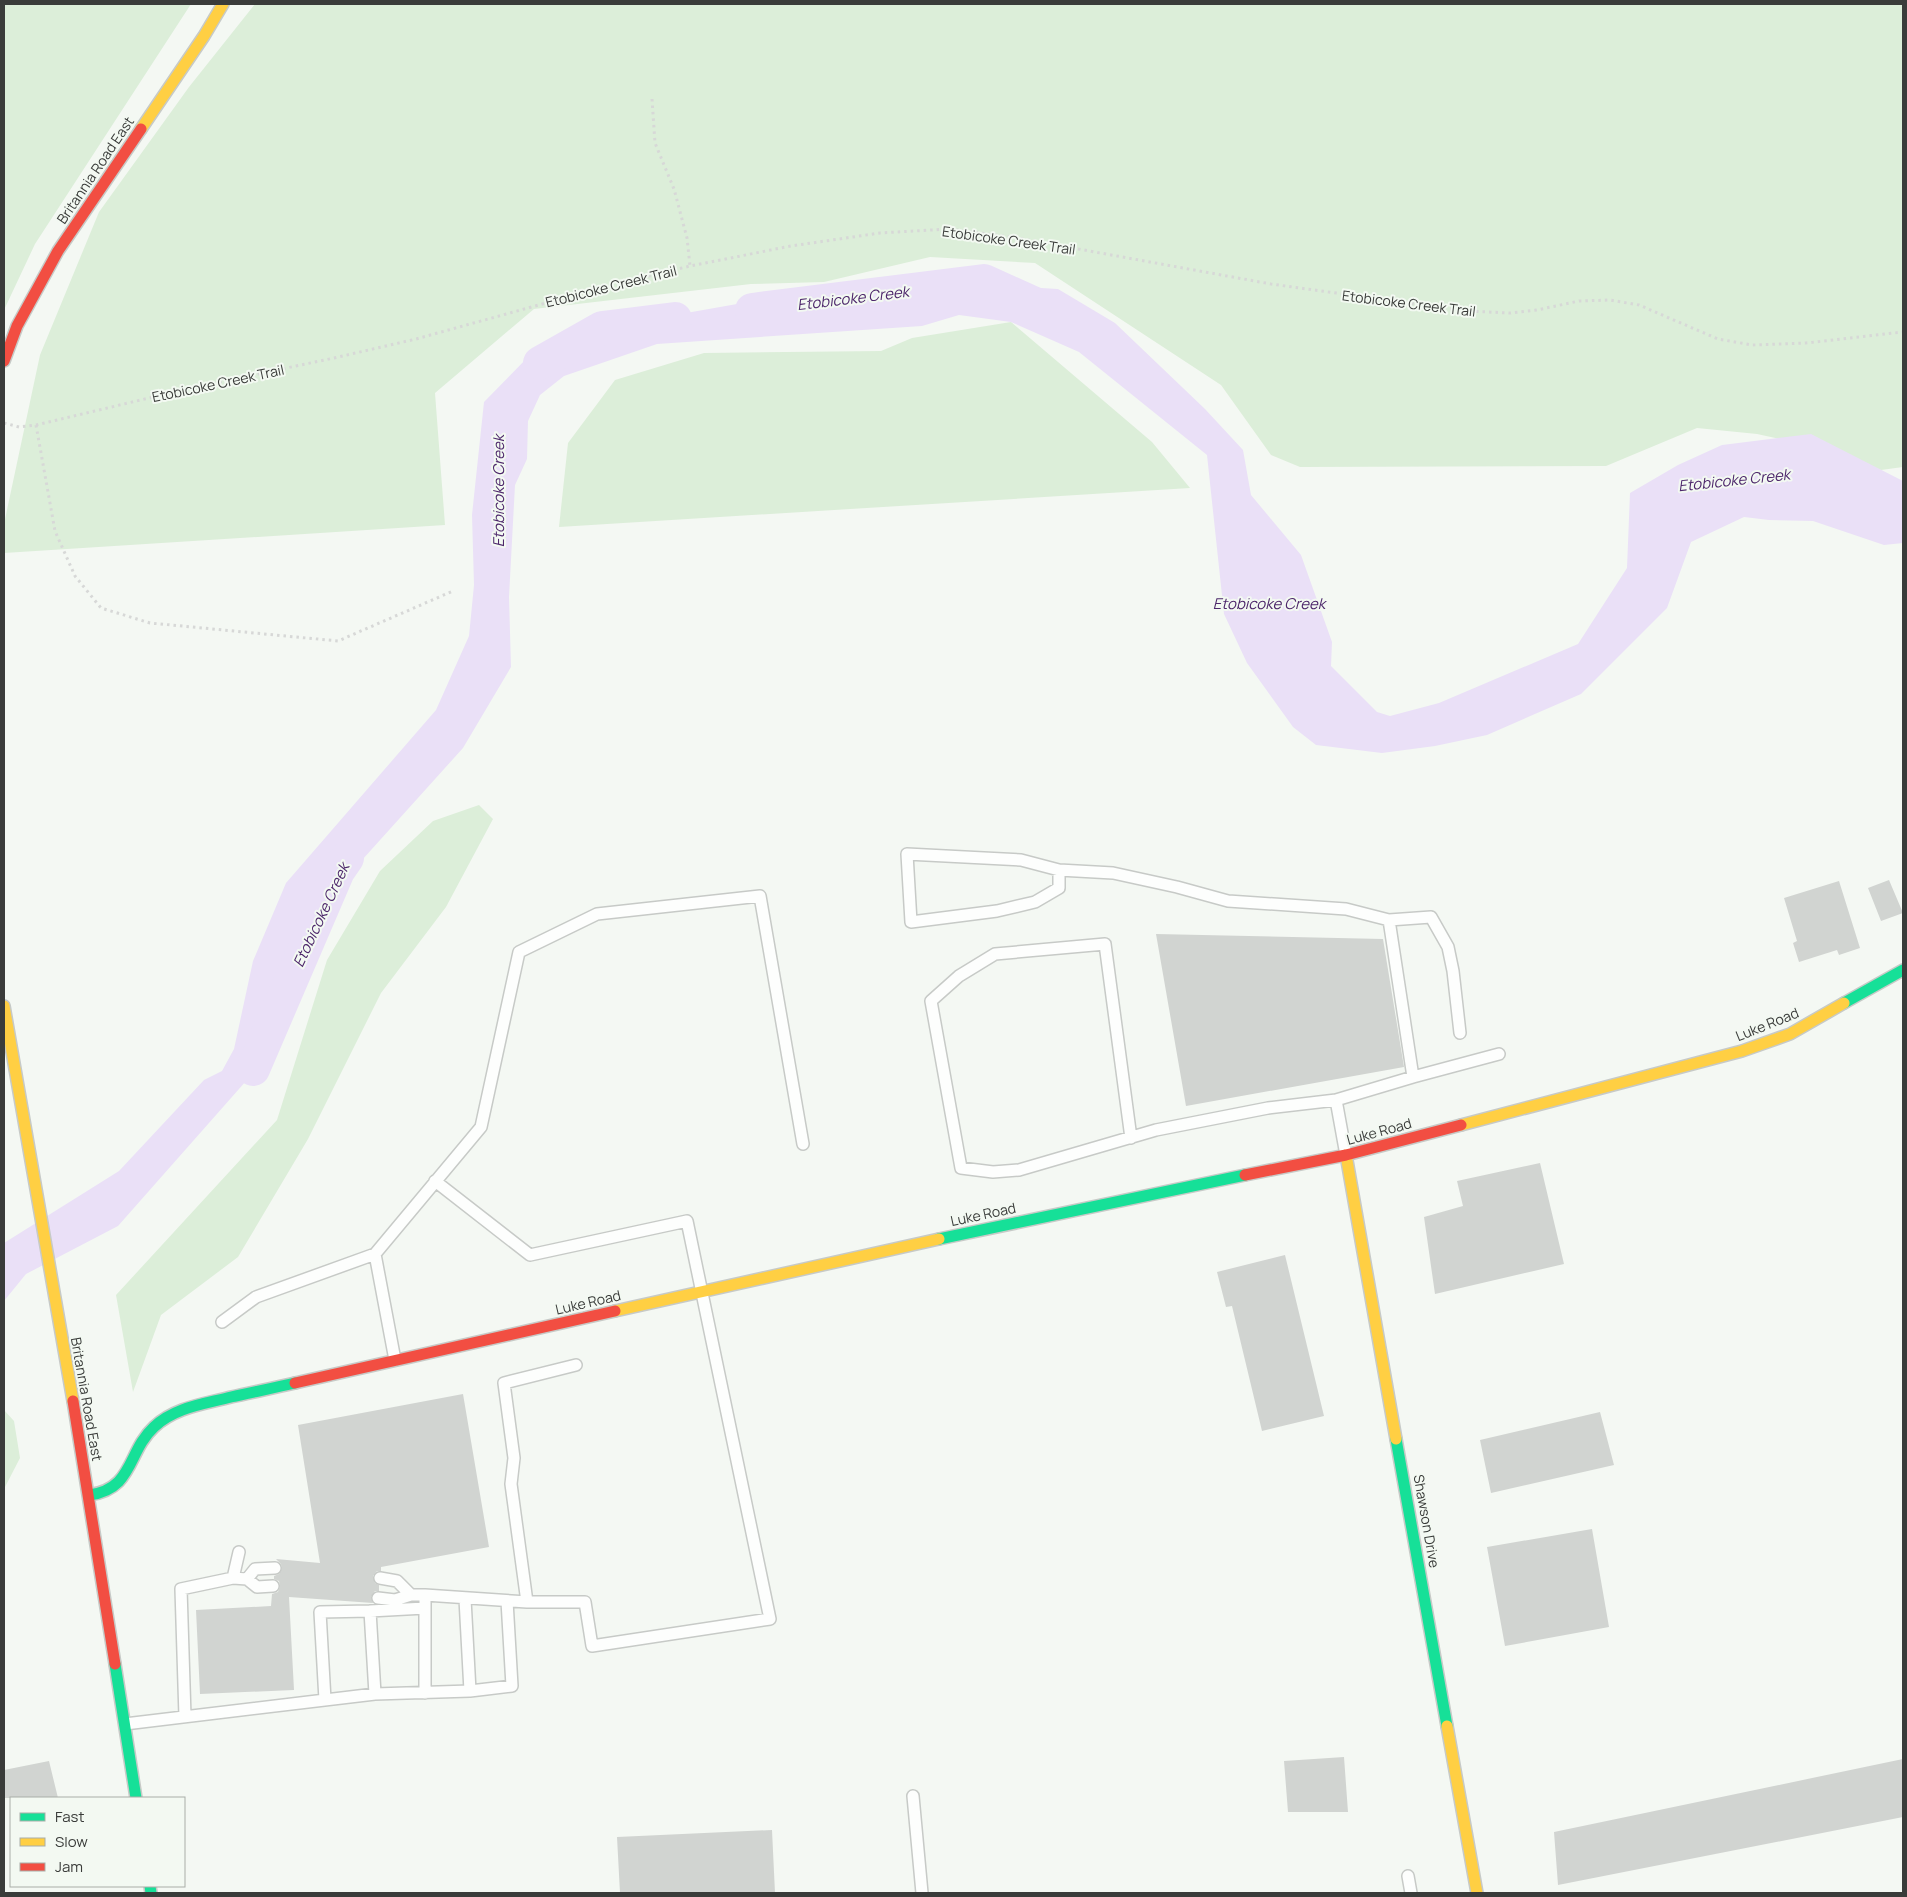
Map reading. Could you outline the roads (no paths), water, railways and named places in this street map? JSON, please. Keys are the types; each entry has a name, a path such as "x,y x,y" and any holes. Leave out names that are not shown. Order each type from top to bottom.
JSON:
{"street":[{"name":"Britannia Road East","path":"4,361 18,326 58,251 198,45 223,4"},
{"name":"Luke Road","path":"89,1496 107,1491 117,1484 148,1432 159,1421 175,1412 395,1360 1019,1221 1346,1155 1742,1051 1790,1034 1903,970"},
{"name":"Britannia Road East","path":"4,1006 89,1496 136,1797"},
{"name":"Shawson Drive","path":"1346,1155 1477,1893"}],"lane":[{"path":"1059,870 1059,888 1035,902 997,911 911,922 907,854 1021,860 1059,870 1113,873 1177,886 1228,901 1346,909 1389,920 1432,917 1448,947 1453,971 1460,1033"},
{"path":"222,1322 256,1297 375,1254 481,1126 519,952 597,914 760,896 803,1144"},
{"path":"1389,920 1413,1077"},
{"path":"1131,1138 1105,944 994,954 959,976 931,1001 962,1168 993,1172 1019,1170 1131,1138 1156,1130 1268,1108 1336,1100 1499,1054"},
{"path":"1336,1100 1346,1155"},
{"path":"378,1598 395,1600 410,1595 425,1595 527,1602 585,1602 592,1646 770,1619 687,1221 530,1255 435,1181"},
{"path":"375,1254 395,1360"},
{"path":"527,1602 510,1484 514,1458 504,1383 576,1365"},
{"path":"233,1578 238,1552"},
{"path":"247,1579 255,1569 275,1568"},
{"path":"190,1716 181,1589 233,1578 247,1579 257,1586 273,1586"},
{"path":"380,1578 397,1581 410,1595"},
{"path":"425,1595 425,1693"},
{"path":"465,1599 470,1691"},
{"path":"125,1724 376,1694 470,1691 512,1686 507,1601"},
{"path":"325,1700 320,1612 425,1608"},
{"path":"370,1611 376,1694"},
{"path":"913,1796 922,1893"},
{"path":"1408,1876 1411,1893"}],"water":[{"name":"Etobicoke Creek","path":"960,283 1058,289 1115,323 1205,409 1243,450 1251,495 1301,555 1332,642 1331,666 1377,712 1390,716 1439,703 1578,644 1627,568 1630,493 1678,465 1722,445 1811,434 1903,481 1903,543 1884,545 1813,521 1769,520 1744,517 1691,542 1667,608 1581,694 1487,735 1435,746 1382,753 1316,745 1293,727 1247,663 1224,614 1207,455 1079,352 1011,322 959,315 922,326 657,344 564,376 540,395 528,421 527,459 515,485 509,597 511,667 463,748 326,900 318,928 274,1000 268,1045 254,1072 118,1226 26,1274 4,1301 4,1243 119,1171 204,1080 222,1071 234,1049 253,961 286,883 436,710 469,636 474,585 472,515 484,402 529,356 641,321 737,304 863,304"}],"waterway":[{"name":"Etobicoke Creek","path":"752,310 984,281 1035,304"},
{"name":"Etobicoke Creek","path":"540,363 602,328 675,319"},
{"name":"Etobicoke Creek","path":"253,1069 338,871 347,858"}]}
